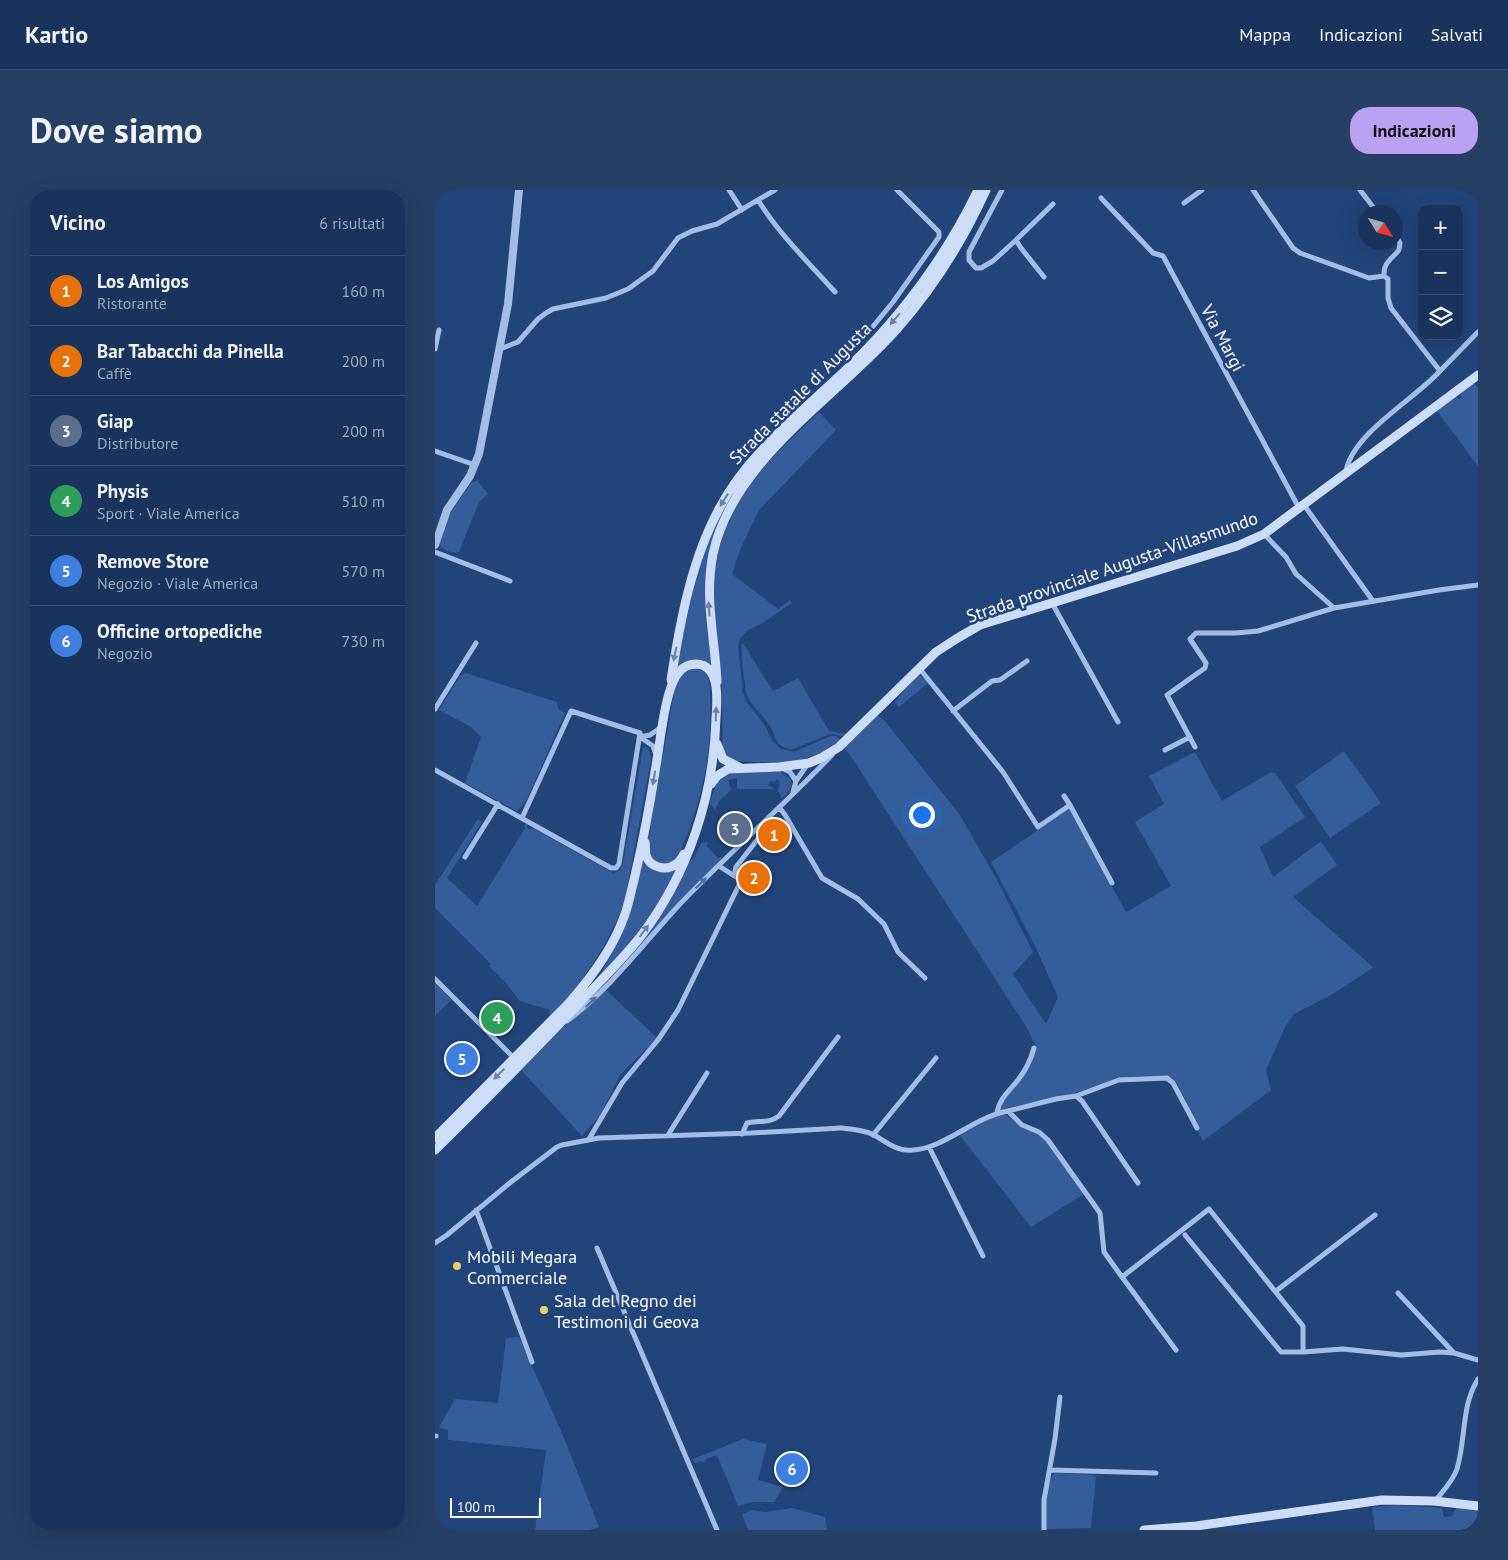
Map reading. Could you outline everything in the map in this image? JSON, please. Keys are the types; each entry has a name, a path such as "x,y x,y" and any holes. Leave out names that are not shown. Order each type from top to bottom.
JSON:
{"main road":[{"name":"Strada statale di Augusta","path":"668,695 688,590 700,552 719,508 741,475 773,439 879,337 910,301 964,220 978,190"},
{"name":"Strada statale di Augusta","path":"692,842 708,788 716,742 718,692 708,602 710,571 719,533 734,500 778,444 896,330 927,293 954,252 986,190"},
{"name":"Strada provinciale Augusta-Villasmundo","path":"708,788 723,771 742,768 779,767 809,763 821,758 839,747 919,668 943,648 980,625 1237,546 1264,534 1478,375"},
{"path":"435,1138 579,992 602,961 625,914 645,832 668,695 677,674 686,666 699,664 709,671 718,692"},
{"path":"716,742 723,759 742,768"},
{"path":"645,832 647,856 650,862 660,868 676,865 692,842"},
{"path":"435,1150 497,1090 626,954 654,918 679,875 692,842"},
{"path":"1144,1530 1197,1528 1382,1500 1434,1501 1478,1506"}],"street":[{"path":"435,545 447,510 470,476 479,454 508,304 519,190"},
{"path":"729,190 742,210"},
{"path":"500,349 518,342 546,313 553,309 606,298 628,289 653,271 678,238 692,231 717,224 775,190"},
{"path":"866,335 893,302 939,237 939,232 897,190"},
{"path":"1002,190 969,252 969,260 976,268 987,266 1053,204"},
{"path":"1184,203 1202,190"},
{"path":"1253,190 1293,248 1300,253 1369,278 1384,276"},
{"path":"1360,190 1372,205"},
{"name":"Via Margi","path":"1101,198 1153,253 1163,256 1301,507 1373,601"},
{"path":"757,200 770,220 835,292"},
{"path":"1016,240 1044,277"},
{"path":"1399,250 1386,262 1383,269 1384,276 1389,283 1388,298 1391,308 1440,371"},
{"path":"435,349 439,330"},
{"path":"1346,474 1347,464 1354,452 1378,425 1440,371 1478,332"},
{"path":"435,451 475,465"},
{"path":"1264,534 1286,556 1296,574 1334,608"},
{"path":"435,552 510,581"},
{"path":"1195,747 1167,694 1205,668 1206,663 1190,639 1196,633 1258,631 1334,608 1478,585"},
{"path":"1051,602 1117,722"},
{"path":"435,709 476,643"},
{"path":"953,711 992,681 1000,680 1027,661"},
{"path":"919,668 1003,772 1038,827 1070,806"},
{"path":"435,770 611,868 616,868 619,864 640,733 571,711 522,818"},
{"path":"640,737 657,731 663,723"},
{"path":"640,737 653,746 657,759"},
{"path":"1165,750 1190,737"},
{"path":"552,1032 590,1004 680,905 839,747"},
{"path":"791,795 796,781 809,763 815,766 816,771"},
{"path":"779,767 790,772 796,781"},
{"path":"1064,796 1111,883"},
{"path":"465,857 498,804"},
{"path":"779,808 822,878 858,899 884,924 895,948 925,978"},
{"path":"589,1139 622,1083 658,1040 687,996 708,947 740,883 736,874 736,867 761,835 768,818"},
{"path":"719,866 739,879"},
{"path":"435,978 515,1059"},
{"path":"741,1134 747,1123 771,1121 779,1116 838,1037"},
{"path":"997,1113 999,1103 1020,1078 1034,1048"},
{"path":"873,1135 936,1058"},
{"path":"668,1135 707,1073"},
{"path":"435,1243 557,1147 589,1139 741,1134 841,1128 855,1129 873,1135 897,1149 913,1150 929,1147 997,1113 1076,1096 1119,1080 1167,1078 1173,1083 1197,1128"},
{"path":"1076,1096 1082,1101 1138,1183"},
{"path":"1007,1112 1022,1125 1039,1132 1048,1140 1094,1205 1101,1218 1104,1252 1176,1350"},
{"path":"929,1147 983,1256"},
{"path":"1122,1277 1209,1209 1303,1326 1303,1352"},
{"path":"476,1210 532,1362"},
{"path":"1276,1291 1375,1215"},
{"path":"1185,1235 1281,1352 1343,1349 1389,1355 1440,1352 1478,1360"},
{"path":"597,1248 717,1530"},
{"path":"1398,1293 1454,1354"},
{"path":"1434,1501 1449,1483 1457,1469 1471,1393 1478,1379"},
{"path":"1044,1530 1043,1500 1050,1470 1060,1397"},
{"path":"1050,1470 1156,1473"}],"shaded area":[{"path":"1474,383 1478,388 1478,466 1437,411 1456,397 1459,399 1462,397 1460,394"},
{"path":"819,412 836,430 759,510 740,550 732,574 778,609 790,600 792,603 747,631 740,638 738,647 743,692 746,701 766,727 772,741 781,749 794,752 831,736 836,736 841,740 822,753 795,761 781,763 733,761 725,755 723,746 721,676 712,606 714,572 720,547 728,523 748,488 777,453"},
{"path":"480,480 478,482 488,494 479,502 459,552 448,551 439,544 448,517 471,483"},
{"path":"738,486 718,528 706,572 705,610 712,667 694,662 676,667 697,569 715,527"},
{"path":"742,642 773,691 798,678 829,731 848,734 843,736 830,734 793,749 781,745 747,695"},
{"path":"693,667 705,673 708,677 710,721 707,761 699,800 678,857 675,861 662,866 652,859 648,847 648,839 676,683 679,675"},
{"path":"466,673 557,702 558,709 565,713 526,801 517,811 465,783 481,737 471,727 439,710 460,676"},
{"path":"918,675 923,677 928,683 899,707 895,703 902,692"},
{"path":"878,716 884,720 960,815 998,882 1033,952 1013,974 1046,1024 1058,997 1036,948 991,862 1069,809 1126,912 1171,886 1135,822 1164,804 1149,776 1195,752 1222,801 1271,772 1276,774 1305,817 1260,847 1273,877 1321,841 1337,865 1293,897 1373,967 1331,995 1294,1014 1286,1025 1266,1070 1271,1090 1203,1141 1198,1132 1200,1128 1176,1082 1168,1076 1120,1078 1072,1094 1000,1110 1000,1104 1034,1055 1036,1047 1027,1028 844,748"},
{"path":"646,747 649,750 651,760 625,900 601,951 576,989 549,1017 550,1010 520,1001 489,966 491,964 435,908 435,885 478,819 482,822 447,878 477,906 525,828 526,823 528,829 535,829 613,873 620,870 623,864 643,748"},
{"path":"1344,751 1381,803 1330,838 1295,786"},
{"path":"781,772 791,779 791,788 781,800 778,791 780,781 776,779 775,782 770,781 768,786 773,787 772,789 737,789 737,778 728,780 731,790 719,801 715,810 710,803 719,779 728,774"},
{"path":"708,842 707,846 718,858 724,857 674,907 643,945 581,1008 649,932 669,902 701,843"},
{"path":"643,860 657,871 675,870 676,873 658,906 626,949 599,976 620,934"},
{"path":"435,983 451,1000 435,1016"},
{"path":"606,990 657,1038 620,1075 599,1117 582,1136 521,1070 553,1035"},
{"path":"1003,1114 1011,1118 1022,1128 1036,1133 1046,1141 1084,1194 1031,1227 959,1134"},
{"path":"519,1337 562,1433 599,1527 590,1530 535,1530 546,1450 448,1440 448,1430 439,1427 455,1399 498,1403 506,1338"},
{"path":"743,1439 767,1444 758,1480 783,1487 774,1502 753,1502 738,1506 717,1455 706,1459 704,1463 701,1461 695,1463 693,1459"},
{"path":"1055,1473 1094,1475 1096,1477 1091,1528 1046,1529 1047,1491 1051,1477"},
{"path":"1397,1505 1442,1508 1444,1517 1451,1517 1456,1508 1478,1511 1478,1530 1375,1530 1372,1507"},
{"path":"792,1508 825,1517 827,1530 748,1530 742,1514 752,1510 765,1512"}],"place":[{"name":"Giap","path":"735,829"},
{"name":"Los Amigos","path":"774,835"},
{"name":"Bar Tabacchi da Pinella","path":"754,878"},
{"name":"Physis","path":"497,1018"},
{"name":"Remove Store","path":"462,1059"},
{"name":"Mobili Megara Commerciale","path":"457,1266"},
{"name":"Sala del Regno dei Testimoni di Geova","path":"544,1310"},
{"name":"Officine ortopediche","path":"792,1469"}]}
